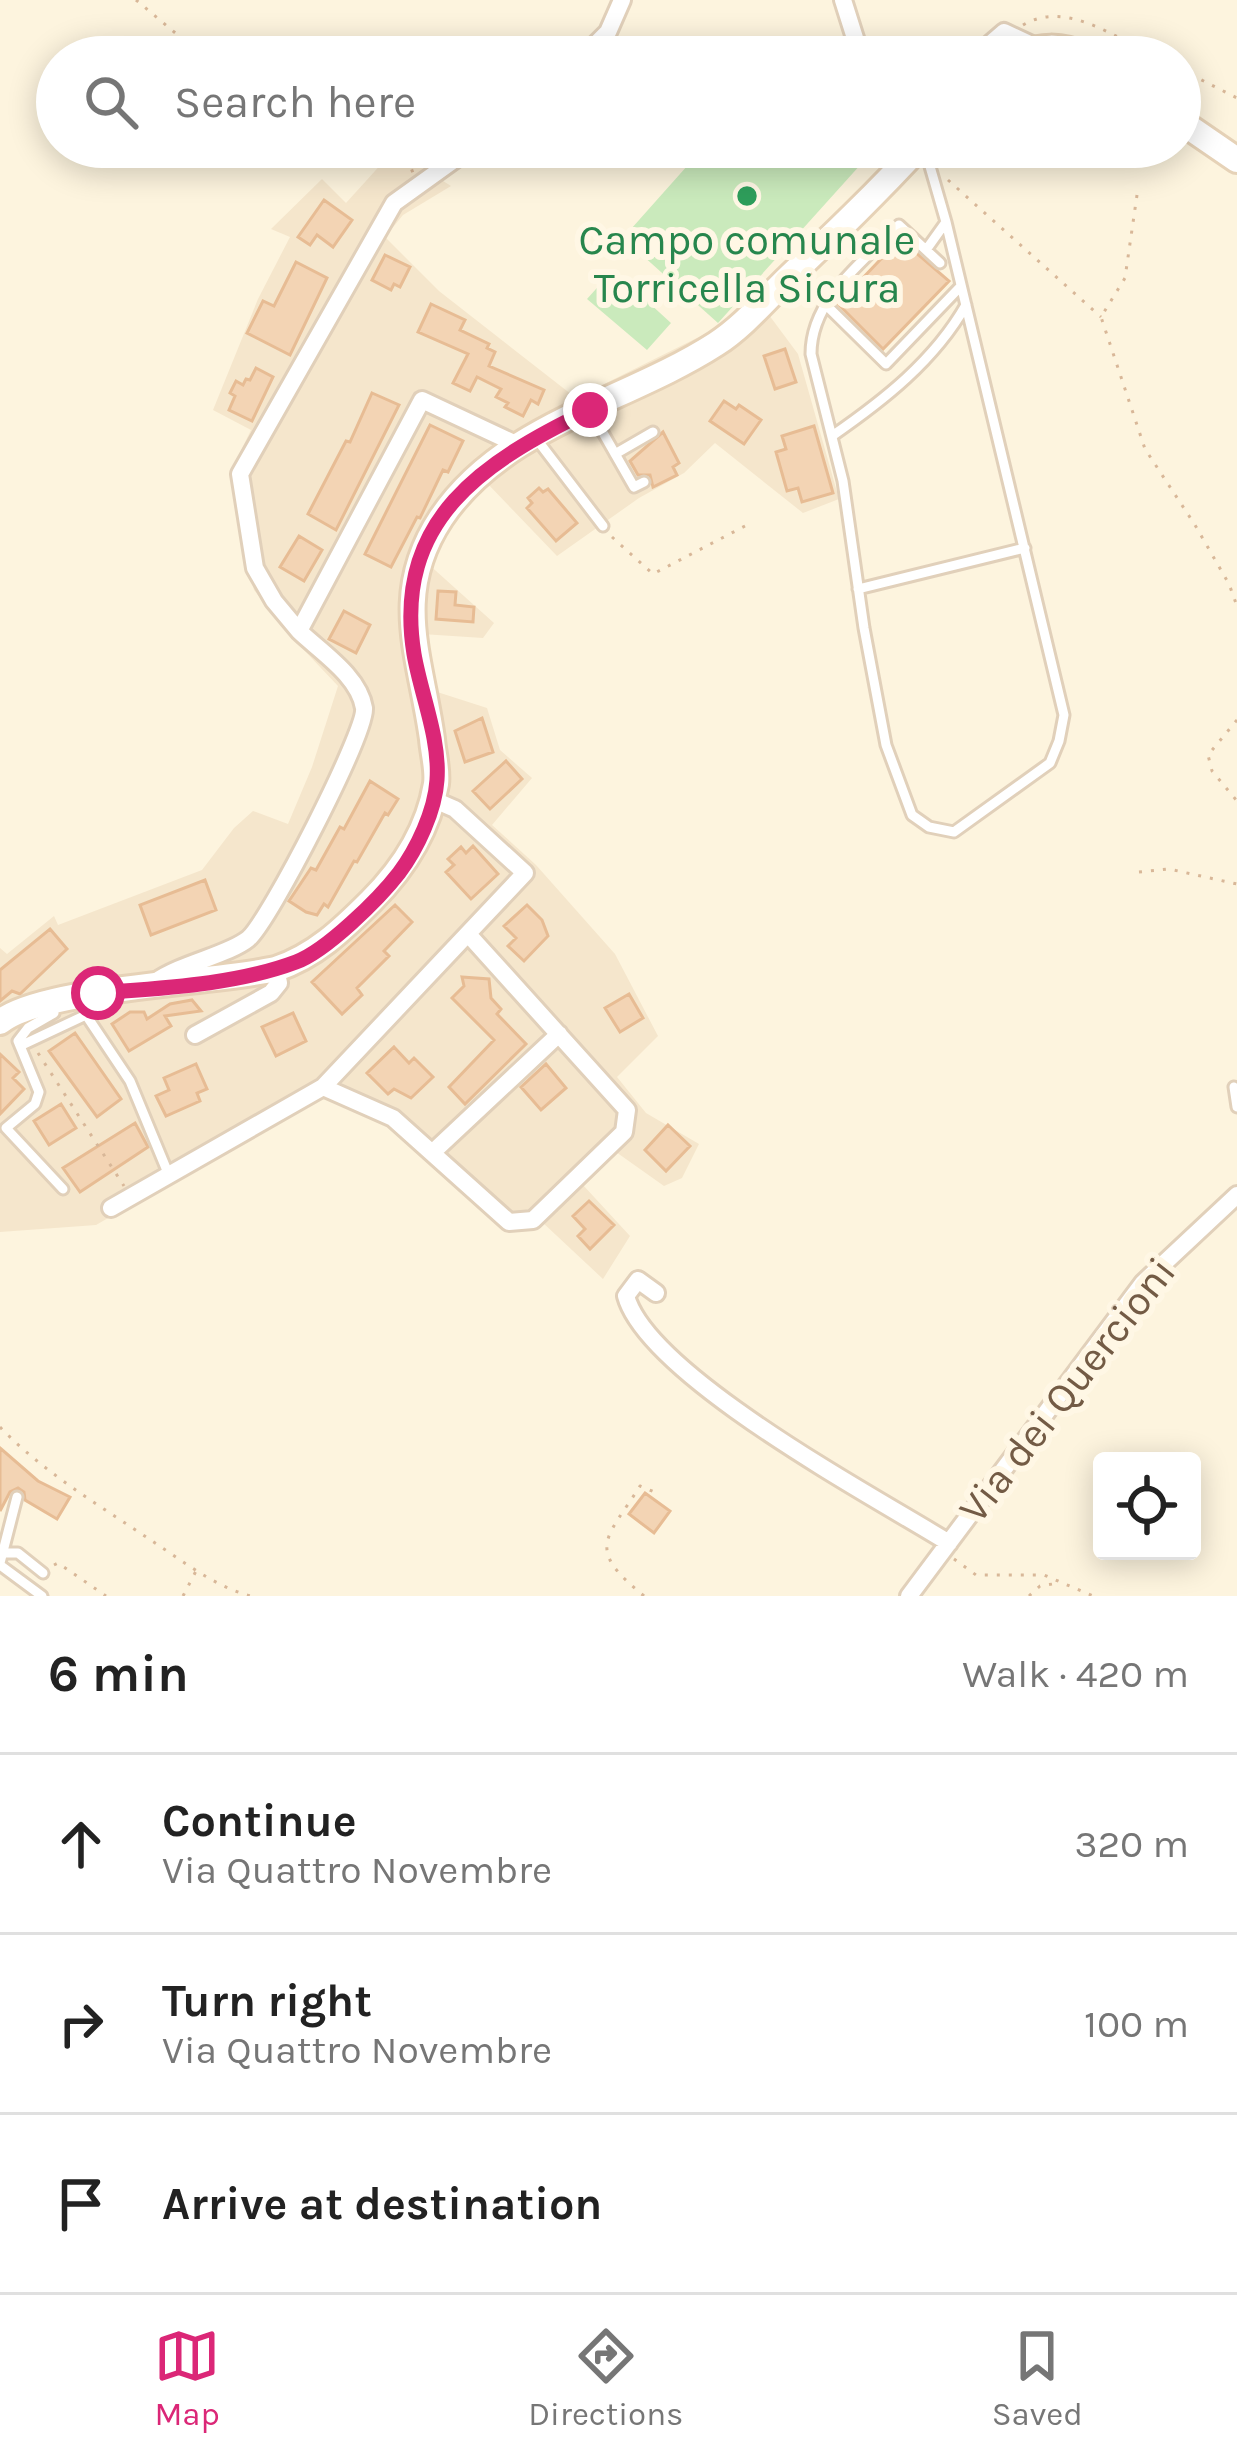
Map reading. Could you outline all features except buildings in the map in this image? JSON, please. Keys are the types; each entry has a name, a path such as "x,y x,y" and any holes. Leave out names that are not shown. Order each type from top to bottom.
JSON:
{"main road":[{"path":"1201,135 1237,160"},
{"path":"2,1016 52,1002 275,969 303,960 330,940 399,872 424,829 437,780 411,627 417,571 425,545 462,491 526,441 731,334 906,168"}],"street":[{"path":"604,36 622,0"},
{"path":"844,0 855,36"},
{"path":"144,989 172,969 248,940 275,901 356,742 365,713 358,689 299,631 255,568 240,474 394,203 442,168"},
{"path":"299,631 422,400 526,441"},
{"path":"111,1208 323,1088 525,874 455,809 432,800"},
{"path":"323,1088 394,1118 509,1222 532,1220 624,1132 627,1110 468,934"},
{"path":"195,1035 271,993 279,983 275,969"},
{"path":"433,1152 559,1034"},
{"name":"Via dei Quercioni","path":"909,1596 1143,1283 1237,1195"},
{"path":"656,1293 638,1280 626,1296 631,1314 698,1383 946,1547"}],"lane":[{"path":"926,168 946,222 1064,715 1050,763 954,832 928,827 912,814 886,745 843,481 811,354 811,332 824,303 899,225 940,263"},
{"path":"926,250 946,222"},
{"path":"824,303 886,364 961,286"},
{"path":"832,436 886,398 952,329 966,305"},
{"path":"590,410 634,487 644,482"},
{"path":"615,454 652,432"},
{"path":"526,441 603,526"},
{"path":"858,589 1025,548"},
{"path":"52,1002 54,1013 28,1028 18,1041 39,1092 35,1104 6,1128 63,1189"},
{"path":"20,1046 86,1015 130,1081 168,1172"},
{"path":"1234,1087 1237,1107"},
{"path":"2,1560 17,1497"},
{"path":"2,1560 18,1553 43,1574"},
{"path":"2,1560 42,1596"}],"path":[{"path":"136,0 179,36"},
{"path":"1023,36 1026,20 1050,6"},
{"path":"1079,12 1120,36"},
{"path":"1201,80 1237,98"},
{"path":"411,168 417,186"},
{"path":"936,168 1101,317 1144,449 1195,524 1237,606"},
{"path":"1101,317 1124,278 1137,195"},
{"path":"603,526 653,574 745,526"},
{"path":"1237,720 1208,754 1212,771 1237,801"},
{"path":"1139,872 1169,869 1237,884"},
{"path":"40,1056 130,1196"},
{"path":"0,1427 37,1462 196,1570 233,1592 251,1596"},
{"path":"644,1596 605,1554 604,1541 640,1486 657,1493"},
{"path":"946,1547 976,1575 1044,1576 1093,1596"},
{"path":"43,1574 58,1563 106,1596"},
{"path":"184,1596 196,1570"},
{"path":"1029,1596 1040,1586 1061,1582"}],"shaded area":[{"path":"378,168 422,168 451,186 403,215 385,237 439,291 576,398 717,328 769,315 798,354 839,499 803,513 715,443 684,473 639,498 557,556 485,481 474,489 426,562 494,623 483,638 422,634 431,690 487,708 500,750 532,778 492,825 536,865 615,954 658,1036 617,1077 646,1113 699,1144 682,1178 664,1186 616,1152 583,1185 630,1236 603,1279 541,1221 521,1228 375,1117 318,1097 96,1225 0,1232 0,948 7,954 54,916 58,925 202,870 253,811 288,824 312,767 338,686 254,590 230,473 251,430 213,410 258,299 290,237 271,229 322,179 346,203"}],"green space":[{"name":"Campo comunale Torricella Sicura","path":"685,168 858,168 718,323 623,238"},
{"path":"613,270 671,323 647,350 587,299"}],"place":[{"name":"Campo comunale Torricella Sicura","path":"747,196"}],"route":[{"path":"98,993 244,976 303,960 399,872 424,829 437,780 411,627 412,598 425,545 462,491 488,466 518,445 590,410"}]}
